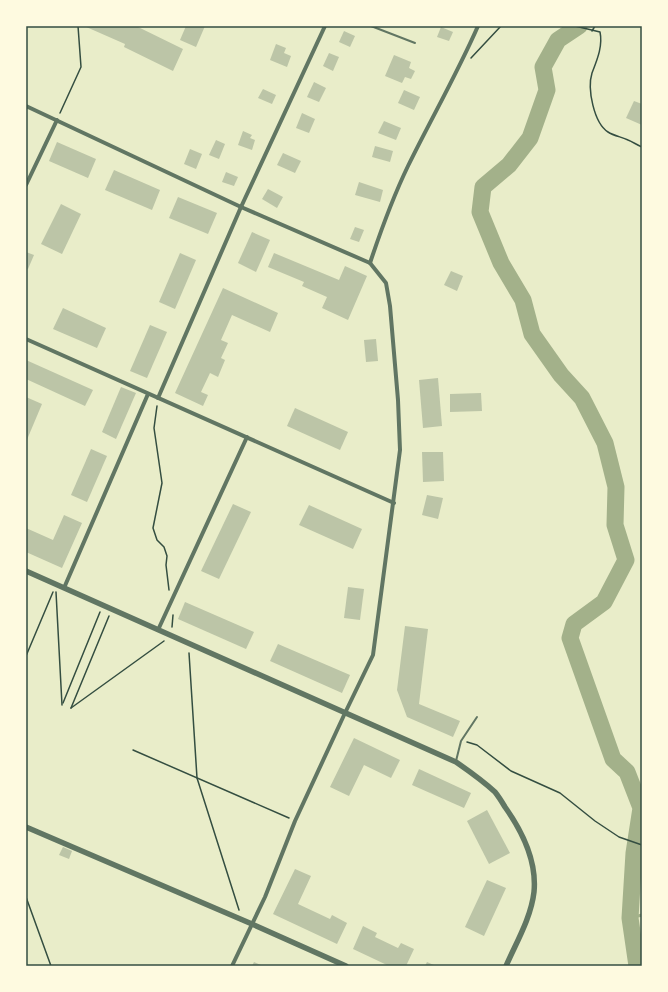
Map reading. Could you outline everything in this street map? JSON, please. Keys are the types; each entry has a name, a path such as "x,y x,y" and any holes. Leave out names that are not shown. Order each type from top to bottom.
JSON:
{"street":[{"path":"158,398 324,26"},
{"path":"370,263 385,220 408,167 460,66 478,26"},
{"path":"26,106 242,207 370,263 386,283 390,306 398,400 400,450 373,655 295,821 265,897 232,966"},
{"path":"26,185 57,120"},
{"path":"26,339 394,503"},
{"path":"64,588 148,394"},
{"path":"158,630 247,437"},
{"path":"26,571 456,762 477,777 496,793 518,826 532,865 534,892 528,916 506,966"},
{"path":"26,827 346,966"}],"lane":[{"path":"370,26 415,43"},
{"path":"456,762 461,741 477,717"}],"path":[{"path":"57,120 81,67 78,26"},
{"path":"460,66 473,56 501,26"},
{"path":"575,26 600,32 601,37 597,62 592,75 590,89 596,117 607,132 628,140 642,148"},
{"path":"592,31 595,26"},
{"path":"158,398 154,428 162,483 153,528 157,540 164,547 167,556 167,583 172,600"},
{"path":"56,584 62,705 102,605"},
{"path":"26,656 56,584"},
{"path":"112,610 71,708 171,636 173,615"},
{"path":"189,650 197,778 238,910"},
{"path":"461,741 476,745 511,771 560,793 618,837 642,845"},
{"path":"133,750 295,821"},
{"path":"26,897 50,966"}],"building":[{"path":"84,26 136,26 183,49 173,71 124,47 125,44"},
{"path":"186,26 205,26 196,47 180,40"},
{"path":"441,27 453,32 449,41 437,37"},
{"path":"344,31 355,36 350,47 339,42"},
{"path":"276,44 286,48 284,53 291,56 287,67 270,60"},
{"path":"329,53 339,57 333,71 323,66"},
{"path":"394,55 411,62 409,68 415,71 411,79 405,77 402,83 385,76"},
{"path":"314,82 326,88 319,102 307,97"},
{"path":"263,89 276,95 272,104 258,98"},
{"path":"404,90 420,97 414,110 398,103"},
{"path":"634,101 642,104 642,125 626,118"},
{"path":"302,113 315,119 309,133 296,128"},
{"path":"384,121 401,128 396,140 378,133"},
{"path":"243,131 252,135 250,138 255,140 252,150 238,145"},
{"path":"216,140 225,144 219,159 209,155"},
{"path":"57,142 96,159 88,178 49,161"},
{"path":"375,146 393,151 390,162 372,157"},
{"path":"190,149 202,154 196,169 184,164"},
{"path":"283,153 301,161 295,173 277,165"},
{"path":"114,170 160,190 152,210 105,190"},
{"path":"226,172 238,177 234,186 222,182"},
{"path":"359,182 383,190 380,202 355,195"},
{"path":"268,189 283,197 277,208 262,199"},
{"path":"178,197 217,213 208,234 169,218"},
{"path":"61,204 81,214 62,254 41,244"},
{"path":"355,227 364,230 359,242 350,239"},
{"path":"252,232 270,240 256,272 238,263"},
{"path":"26,252 34,255 28,269 26,268"},
{"path":"180,253 196,260 175,309 159,302"},
{"path":"274,253 339,280 345,266 367,276 348,320 322,308 327,297 302,286 304,282 268,267"},
{"path":"451,271 463,276 457,291 444,285"},
{"path":"223,288 278,313 270,332 232,315 221,340 228,343 221,358 225,360 218,377 210,373 201,392 208,395 203,406 175,393"},
{"path":"63,308 106,328 97,348 53,329"},
{"path":"150,325 167,332 147,378 130,371"},
{"path":"376,339 378,361 366,362 364,340"},
{"path":"26,360 93,390 85,406 26,379"},
{"path":"438,378 442,426 423,428 419,380"},
{"path":"121,387 136,393 116,439 102,432"},
{"path":"481,393 482,411 450,412 450,394"},
{"path":"26,397 42,404 26,442"},
{"path":"295,408 348,432 340,450 287,426"},
{"path":"91,449 107,456 87,502 71,495"},
{"path":"422,452 443,452 444,481 423,482"},
{"path":"427,495 443,498 438,519 422,515"},
{"path":"233,504 251,512 219,579 201,571"},
{"path":"309,505 362,529 353,549 299,525"},
{"path":"64,515 82,523 62,568 26,552 26,528 53,540"},
{"path":"348,587 364,589 360,620 344,618"},
{"path":"185,602 254,632 246,649 178,619"},
{"path":"405,626 428,629 419,704 460,721 453,737 407,717 397,690"},
{"path":"278,644 350,675 342,693 270,661"},
{"path":"354,738 400,760 391,778 364,765 349,796 330,787"},
{"path":"419,769 471,793 464,808 412,785"},
{"path":"487,810 510,853 489,864 467,821"},
{"path":"63,847 72,851 69,859 59,855"},
{"path":"295,869 311,876 298,904 330,919 332,915 347,923 337,944 273,914"},
{"path":"487,880 506,888 484,936 465,927"},
{"path":"363,926 377,933 375,937 398,948 401,943 414,949 406,966 389,966 353,949"},
{"path":"254,962 263,966 252,966"},
{"path":"427,962 436,966 425,966"}],"waterway":[{"path":"579,26 558,40 543,67 547,90 530,138 509,165 483,187 480,212 501,263 523,300 532,334 561,375 582,398 605,443 616,487 615,525 626,560 604,602 574,624 570,638 613,759 627,772 641,808 634,853 630,918 637,966"},
{"path":"630,918 642,915"}]}
